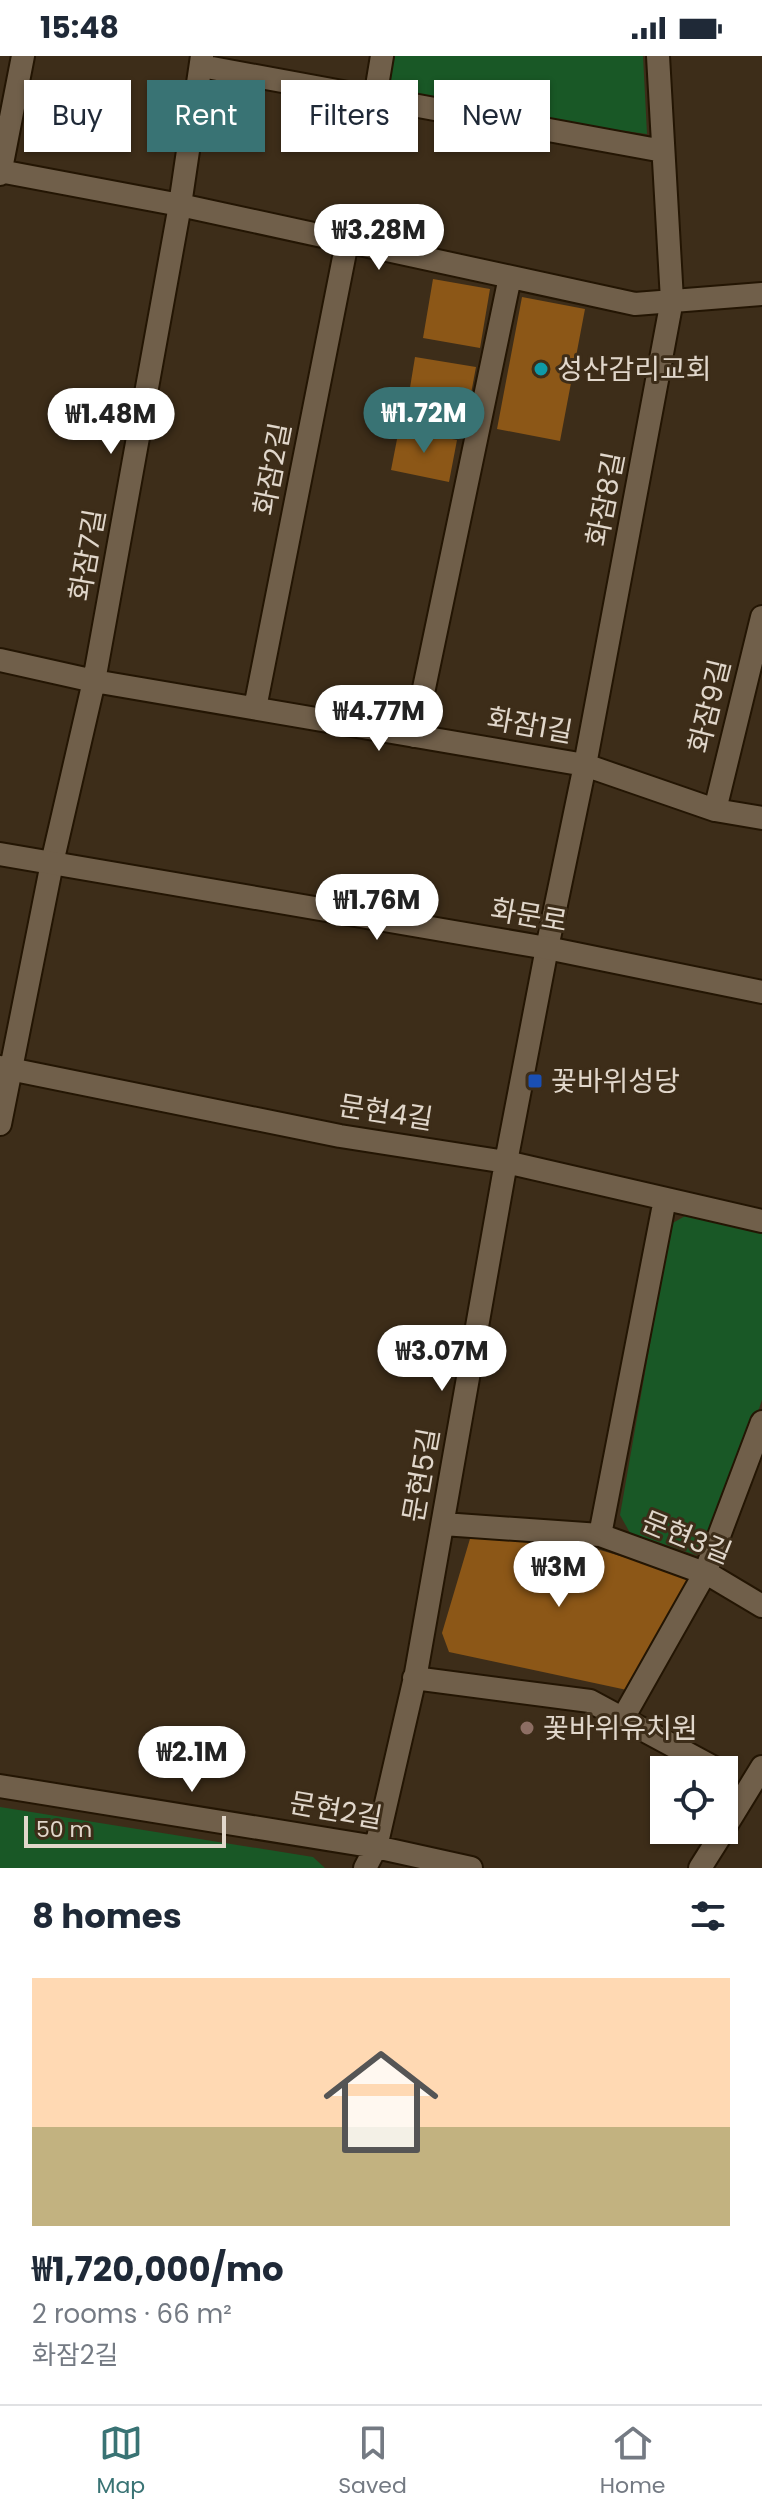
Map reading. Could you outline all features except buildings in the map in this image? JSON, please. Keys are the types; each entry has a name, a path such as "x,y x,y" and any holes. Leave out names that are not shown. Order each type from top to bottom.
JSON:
{"street":[{"path":"23,56 0,172 180,205 635,304 762,294"},
{"path":"378,80 382,56"},
{"name":"화잠8길","path":"547,948 585,765 672,300 658,56"},
{"name":"화잠7길","path":"0,1124 5,1068 94,681 180,205 201,61 290,80"},
{"name":"화잠7길","path":"418,106 663,151"},
{"name":"화잠2길","path":"255,708 347,242"},
{"path":"414,736 510,277"},
{"name":"화잠9길","path":"715,810 762,617"},
{"name":"화잠1길","path":"0,660 94,681 585,765 715,810 762,818"},
{"name":"화문로","path":"0,854 547,948 762,992"},
{"name":"문현5길","path":"365,1868 376,1847 414,1678 547,948"},
{"name":"문현4길","path":"5,1068 340,1136 506,1162 762,1221"},
{"path":"600,1535 665,1199"},
{"path":"623,1718 705,1573 762,1422"},
{"name":"문현3길","path":"443,1524 600,1535 705,1573 762,1606"},
{"path":"414,1678 590,1701 692,1756"},
{"path":"738,1807 762,1767"},
{"path":"738,1781 750,1787"},
{"name":"문현2길","path":"0,1786 376,1847 471,1868"},
{"path":"700,1868 715,1844"}],"green space":[{"path":"388,56 643,56 647,134 550,121 550,80 434,80 434,106 418,104 418,80 389,80 386,76"},
{"path":"692,1212 762,1226 762,1400 712,1544 696,1555 630,1533 620,1515 671,1224"},
{"path":"0,1807 313,1857 325,1868 0,1868"}],"place":[{"name":"성산감리교회","path":"541,369"},
{"name":"꽃바위성당","path":"535,1081"},
{"name":"꽃바위유치원","path":"527,1728"}]}
